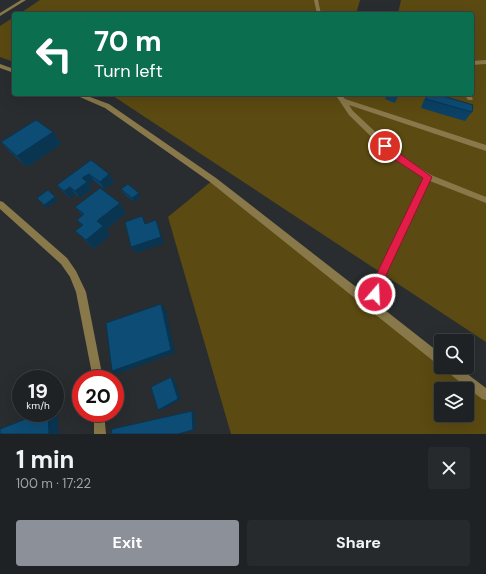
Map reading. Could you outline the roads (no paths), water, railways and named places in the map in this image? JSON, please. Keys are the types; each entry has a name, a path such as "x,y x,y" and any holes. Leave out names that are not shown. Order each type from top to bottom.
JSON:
{"street":[{"path":"0,15 24,0"},
{"path":"316,0 319,12"},
{"path":"474,63 486,62"},
{"path":"0,66 12,70"},
{"path":"81,96 106,106 213,180 434,354"},
{"path":"339,97 486,148"},
{"path":"339,97 351,114 396,157 428,177 486,200"},
{"path":"371,305 382,273 428,177"},
{"path":"0,204 64,261 73,274 81,292 97,370"},
{"path":"459,374 486,395"},
{"path":"99,422 100,434"}]}
